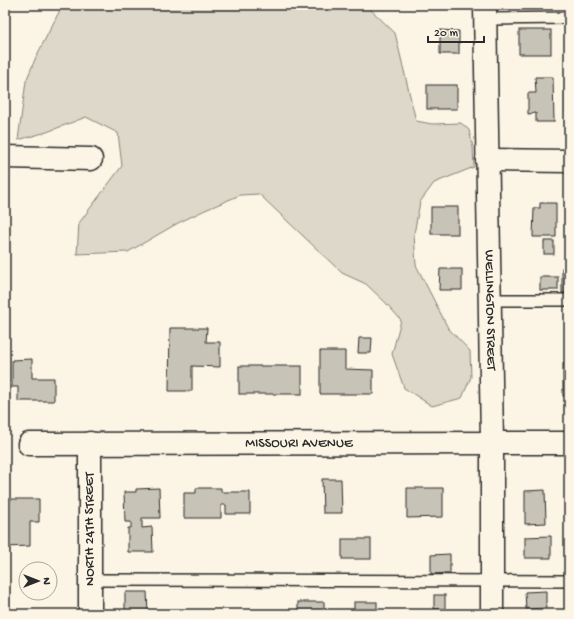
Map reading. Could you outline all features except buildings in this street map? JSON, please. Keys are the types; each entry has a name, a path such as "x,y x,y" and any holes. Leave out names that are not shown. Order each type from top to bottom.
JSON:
{"street":[{"name":"WELLINGTON STREET","path":"485,12 492,442 492,614"},
{"path":"5,158 91,159"},
{"path":"487,160 569,161"},
{"name":"NORTH 24TH STREET","path":"90,443 90,614"},
{"name":"MISSOURI AVENUE","path":"29,444 569,443"}],"lane":[{"path":"485,12 569,18"},
{"path":"490,300 569,300"},
{"path":"90,580 569,582"}],"shaded area":[{"path":"66,5 366,5 395,33 416,121 432,124 461,123 469,130 473,147 474,167 434,183 420,202 414,234 416,265 448,328 470,351 471,377 462,398 432,406 404,388 392,354 401,320 366,284 342,273 259,194 240,195 203,211 178,223 128,252 77,254 79,223 122,166 118,133 86,117 47,132 18,140 26,81 36,57 61,8"}]}
